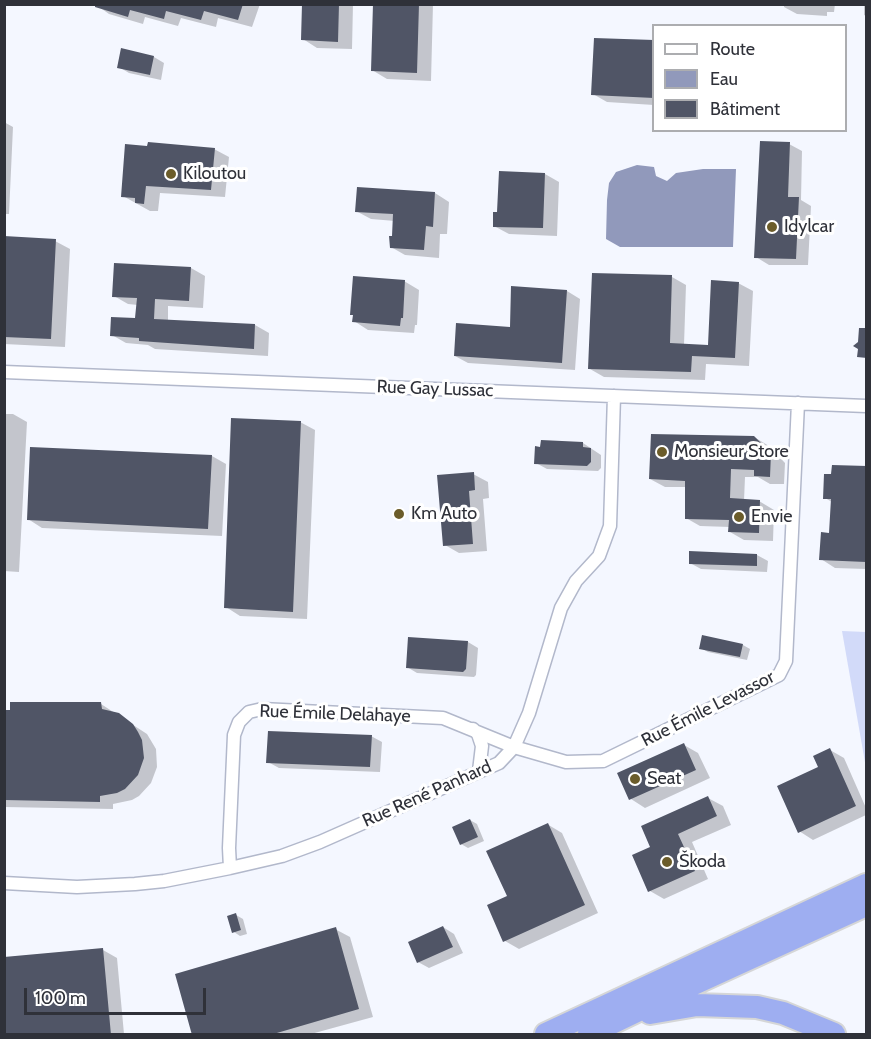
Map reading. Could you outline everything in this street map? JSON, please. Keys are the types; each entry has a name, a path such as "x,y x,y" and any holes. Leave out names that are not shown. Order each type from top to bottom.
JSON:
{"highway":[{"path":"546,1035 867,885"},
{"path":"590,1035 867,905"},
{"path":"624,1018 697,1005 757,1006 783,1013 834,1035"}],"street":[{"name":"Rue Gay Lussac","path":"4,372 867,406"},
{"name":"Rue René Panhard","path":"4,884 77,886 135,884 164,881 282,856 320,842 499,763 514,747 529,713 561,608 576,581 599,556 610,526 614,396"},
{"name":"Rue Émile Levassor","path":"514,747 566,762 603,761 779,675 786,661 798,403"},
{"name":"Rue Émile Delahaye","path":"230,868 234,735 239,722 249,712 262,709 443,717 514,747"},
{"path":"472,728 478,734 482,746 479,771"}],"shaded area":[{"path":"842,631 866,632 866,768"}],"water":[{"path":"637,165 654,167 656,176 667,181 676,173 703,169 736,169 733,247 620,247 606,239 609,183 616,172"}],"building":[{"path":"95,4 243,4 238,20 204,11 201,20 166,11 164,19 130,10 128,17 95,7"},
{"path":"302,4 339,4 338,42 301,40"},
{"path":"373,4 419,4 417,73 371,71"},
{"path":"594,38 652,40 652,98 591,95"},
{"path":"121,48 154,56 150,75 117,68"},
{"path":"760,141 790,142 788,197 799,197 796,259 754,258"},
{"path":"148,142 215,148 211,190 146,186 144,204 135,203 135,198 121,197 125,144 147,146"},
{"path":"499,171 545,173 543,228 493,227 493,212 497,212"},
{"path":"357,187 435,192 433,227 426,226 424,250 390,248 389,236 392,236 393,214 355,212"},
{"path":"4,236 56,239 51,339 4,337"},
{"path":"114,263 191,267 189,301 155,299 154,319 255,324 254,349 139,341 139,338 110,336 111,317 135,318 137,298 112,297"},
{"path":"592,273 672,275 670,343 708,345 711,280 739,282 735,358 692,356 691,372 588,369"},
{"path":"353,276 405,280 403,318 401,318 400,326 352,322 353,315 350,315"},
{"path":"511,286 567,290 562,363 454,356 456,323 510,327"},
{"path":"859,328 867,328 867,358 857,357 858,349 853,346 858,342"},
{"path":"231,418 301,421 293,612 224,608"},
{"path":"651,434 754,436 771,453 770,477 754,476 754,470 731,469 730,498 760,500 759,533 728,532 729,520 685,519 685,481 649,479"},
{"path":"541,440 583,442 583,447 591,448 591,462 587,466 534,464 535,446 540,447"},
{"path":"30,447 212,455 208,529 27,520"},
{"path":"832,465 867,466 866,562 819,560 821,532 829,533 831,499 823,499 824,474 831,474"},
{"path":"474,472 475,490 469,491 473,544 443,546 437,475"},
{"path":"689,551 757,554 757,566 689,564"},
{"path":"702,635 743,644 740,657 699,649"},
{"path":"408,637 468,641 466,669 463,672 406,668"},
{"path":"10,702 101,702 102,709 119,713 133,724 138,732 142,740 144,758 138,775 125,789 100,796 100,802 4,800 4,710 10,710"},
{"path":"268,731 372,735 370,767 266,763"},
{"path":"684,743 696,770 629,800 617,773"},
{"path":"830,748 856,806 798,833 777,786 818,767 813,756"},
{"path":"708,796 717,816 678,834 695,871 648,892 632,855 650,847 641,826"},
{"path":"470,819 478,837 460,845 452,827"},
{"path":"548,823 585,905 503,942 487,905 507,896 486,851"},
{"path":"236,913 241,930 232,933 227,916"},
{"path":"443,926 453,947 417,963 408,942"},
{"path":"336,927 359,1009 270,1035 192,1035 175,974"},
{"path":"103,948 111,1035 4,1035 4,957"}],"place":[{"name":"Kiloutou","path":"171,174"},
{"name":"Idylcar","path":"772,227"},
{"name":"Monsieur Store","path":"662,452"},
{"name":"Km Auto","path":"399,514"},
{"name":"Envie","path":"739,517"},
{"name":"Seat","path":"635,779"},
{"name":"Škoda","path":"667,862"}]}
